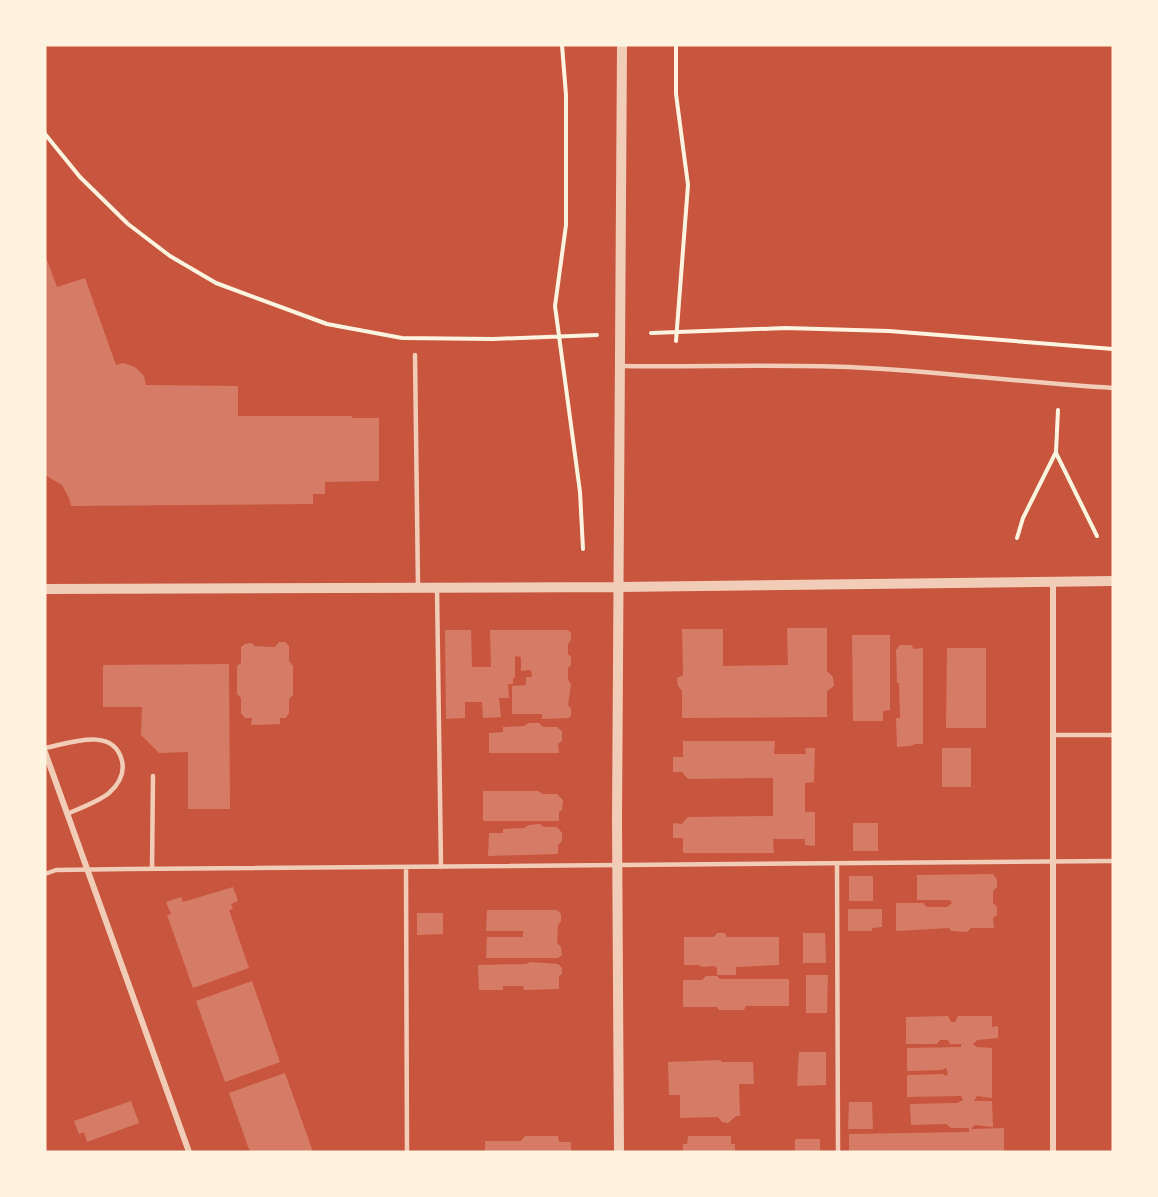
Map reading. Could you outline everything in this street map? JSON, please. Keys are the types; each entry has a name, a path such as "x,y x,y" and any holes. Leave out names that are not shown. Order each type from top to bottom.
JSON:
{"street":[{"path":"619,1152 617,866 622,45"},
{"path":"45,589 619,587 1113,581"},
{"path":"1053,582 1053,1152"},
{"path":"45,750 189,1152"}],"lane":[{"path":"415,356 417,587"},
{"path":"621,366 848,367 1113,388"},
{"path":"437,586 441,867"},
{"path":"1052,735 1113,735"},
{"path":"45,750 82,740 98,739 111,743 119,750 123,766 121,781 108,795 67,814"},
{"path":"152,869 153,776"},
{"path":"45,874 56,870 1113,861"},
{"path":"837,864 838,1152"},
{"path":"406,867 407,1152"}],"path":[{"path":"562,45 566,95 566,225 555,306 580,492 583,549"},
{"path":"676,45 676,94 688,185 676,341"},
{"path":"45,134 80,177 128,224 170,256 216,283 327,324 402,338 493,339 597,335"},
{"path":"651,333 786,327 866,330 1113,349"},
{"path":"1017,538 1023,518 1056,452 1058,410"},
{"path":"1056,452 1097,536"}],"building":[{"path":"45,255 57,287 85,278 116,365 123,363 135,367 144,376 146,385 238,386 238,416 379,418 379,481 325,482 325,494 313,494 313,504 71,506 62,485 45,475"},
{"path":"787,628 827,628 827,671 833,677 834,686 827,691 827,717 682,718 682,691 678,686 677,678 683,675 682,629 723,629 723,666 788,665"},
{"path":"445,630 471,630 472,667 491,667 490,630 568,630 571,633 571,640 568,644 571,665 568,668 568,680 571,684 568,705 571,709 571,716 542,719 542,714 512,714 512,686 526,685 526,677 532,677 531,670 521,671 521,657 515,656 515,678 513,678 513,684 508,684 509,698 499,698 501,717 483,718 482,702 465,702 465,718 446,719"},
{"path":"852,635 890,635 890,710 883,711 883,721 853,721"},
{"path":"279,642 285,642 289,646 289,661 293,666 293,695 289,699 289,713 286,718 280,718 280,724 251,725 252,718 245,718 241,713 241,698 237,694 237,666 241,663 241,647 252,643 254,646 275,647"},
{"path":"900,645 911,645 914,649 923,648 923,744 897,747 896,718 900,718 896,650"},
{"path":"947,648 986,648 986,728 946,728"},
{"path":"229,664 230,809 188,809 188,752 159,753 141,735 142,707 103,707 103,665"},
{"path":"529,723 539,723 543,727 557,727 562,731 562,741 558,744 559,753 489,753 489,733 503,732 503,727 524,726"},
{"path":"683,741 775,741 774,754 806,754 805,748 815,748 814,782 805,783 805,812 815,812 815,846 805,845 805,839 773,839 774,853 683,853 683,838 673,838 673,823 682,824 688,817 773,816 773,778 688,779 682,772 673,772 673,757 683,757"},
{"path":"942,748 971,748 971,787 942,787"},
{"path":"483,791 538,791 543,794 557,794 563,800 559,821 483,821"},
{"path":"853,823 878,823 878,851 853,851"},
{"path":"540,824 544,827 557,827 562,833 558,854 488,856 489,833 503,833 503,829 524,828"},
{"path":"993,874 997,880 997,887 993,891 993,903 997,907 997,915 993,918 994,928 971,928 967,932 951,931 949,928 896,931 896,903 923,903 927,907 947,907 952,903 950,900 917,900 917,875"},
{"path":"849,876 873,876 873,901 849,901"},
{"path":"233,887 238,901 231,904 233,909 229,910 249,968 193,988 167,915 171,914 166,902 181,897 183,902"},
{"path":"848,909 882,909 882,927 872,928 872,931 848,931"},
{"path":"487,910 557,910 561,914 561,921 558,925 557,943 561,947 562,955 558,958 486,958 487,937 523,937 523,931 486,931"},
{"path":"417,913 443,913 443,934 417,935"},
{"path":"717,933 725,933 727,937 779,937 779,965 736,967 736,975 717,975 717,968 714,966 684,965 684,937 714,937"},
{"path":"803,933 825,933 826,963 803,963"},
{"path":"530,962 558,964 562,968 562,974 559,976 559,989 524,990 523,986 503,986 503,990 479,990 478,965"},
{"path":"806,975 828,975 827,1013 806,1013"},
{"path":"706,976 717,976 720,979 789,979 789,1006 746,1006 744,1010 683,1007 683,980 702,980"},
{"path":"252,981 280,1062 225,1082 196,1001"},
{"path":"948,1016 951,1022 955,1022 958,1016 992,1016 992,1027 998,1026 998,1038 977,1040 973,1044 977,1047 992,1048 992,1098 977,1096 974,1101 992,1101 993,1127 975,1125 971,1129 1004,1128 1004,1152 849,1152 849,1134 969,1132 969,1128 951,1128 946,1124 911,1125 910,1104 957,1103 963,1100 961,1096 907,1097 907,1075 943,1074 946,1076 948,1073 946,1068 907,1071 907,1048 961,1047 961,1044 950,1044 948,1040 940,1040 937,1044 906,1044 906,1017"},
{"path":"799,1052 826,1052 826,1085 797,1086"},
{"path":"721,1060 721,1062 753,1062 754,1084 739,1084 740,1116 736,1116 728,1123 722,1122 718,1117 680,1118 680,1095 669,1095 668,1062"},
{"path":"285,1073 313,1152 250,1152 229,1093"},
{"path":"131,1101 139,1123 87,1142 84,1132 79,1134 74,1121"},
{"path":"849,1102 872,1102 873,1129 848,1129"},
{"path":"525,1136 558,1136 559,1142 571,1142 571,1152 485,1152 485,1141 521,1141"},
{"path":"688,1136 731,1136 731,1144 735,1144 735,1152 683,1152 683,1144 687,1144"},
{"path":"795,1139 820,1139 820,1152 795,1152"}]}
